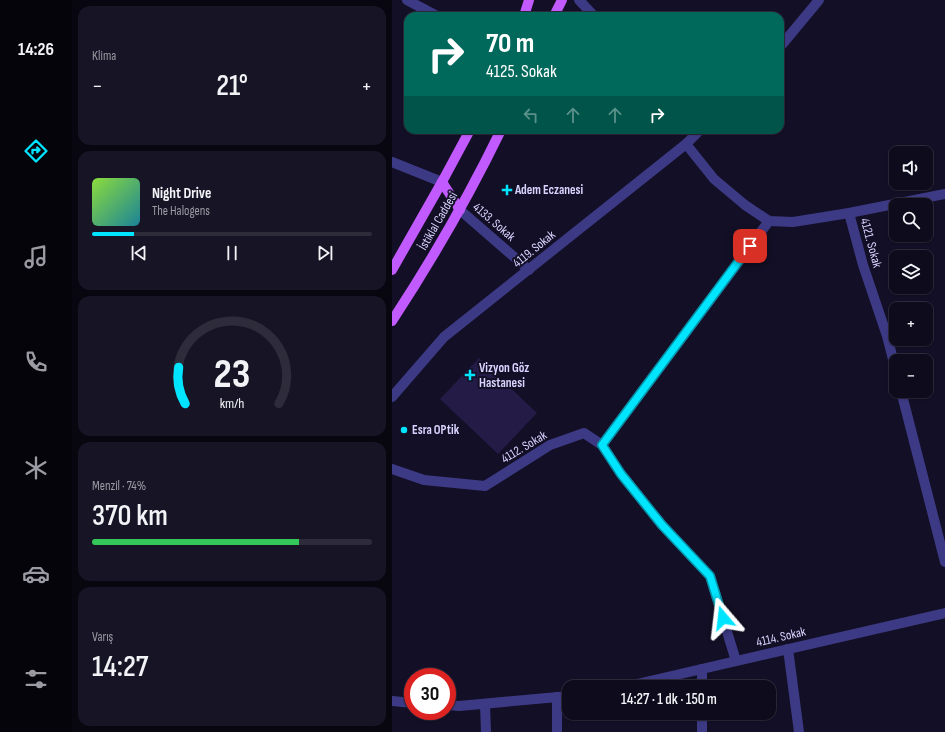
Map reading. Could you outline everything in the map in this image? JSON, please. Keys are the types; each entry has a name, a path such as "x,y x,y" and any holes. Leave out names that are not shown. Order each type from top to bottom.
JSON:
{"main road":[{"path":"525,12 529,0"},
{"path":"556,12 562,0"},
{"name":"İstiklal Caddesi","path":"392,270 468,134"},
{"name":"İstiklal Caddesi","path":"392,321 460,210 498,134"},
{"path":"442,182 460,210"}],"street":[{"path":"407,0 430,12"},
{"path":"579,0 590,12"},
{"path":"784,42 819,0"},
{"name":"4119. Sokak","path":"392,397 444,337 686,144 696,134"},
{"path":"686,144 714,179 745,206 769,221 793,222 849,213 945,194"},
{"path":"392,162 442,182"},
{"name":"4133. Sokak","path":"460,210 529,270"},
{"name":"4121. Sokak","path":"849,213 863,265 892,354"},
{"path":"602,445 769,221"},
{"path":"903,398 945,562"},
{"name":"4112. Sokak","path":"392,469 424,480 485,486 550,445 584,433 602,445 621,474 662,525 710,576 736,661"},
{"name":"4114. Sokak","path":"654,680 945,613"},
{"path":"788,649 799,732"},
{"path":"702,669 702,680"},
{"path":"556,697 557,732"},
{"path":"456,706 562,697"},
{"path":"392,701 404,702"},
{"path":"486,704 486,732"},
{"path":"702,720 702,732"}],"building":[{"name":"Vizyon Göz Hastanesi","path":"479,358 537,413 498,454 440,399"}],"place":[{"name":"Adem Eczanesi","path":"507,190"},
{"name":"Vizyon Göz Hastanesi","path":"470,375"},
{"name":"Esra OPtik","path":"404,430"}],"route":[{"path":"723,618 710,576 662,525 621,474 602,445 750,246"}]}
